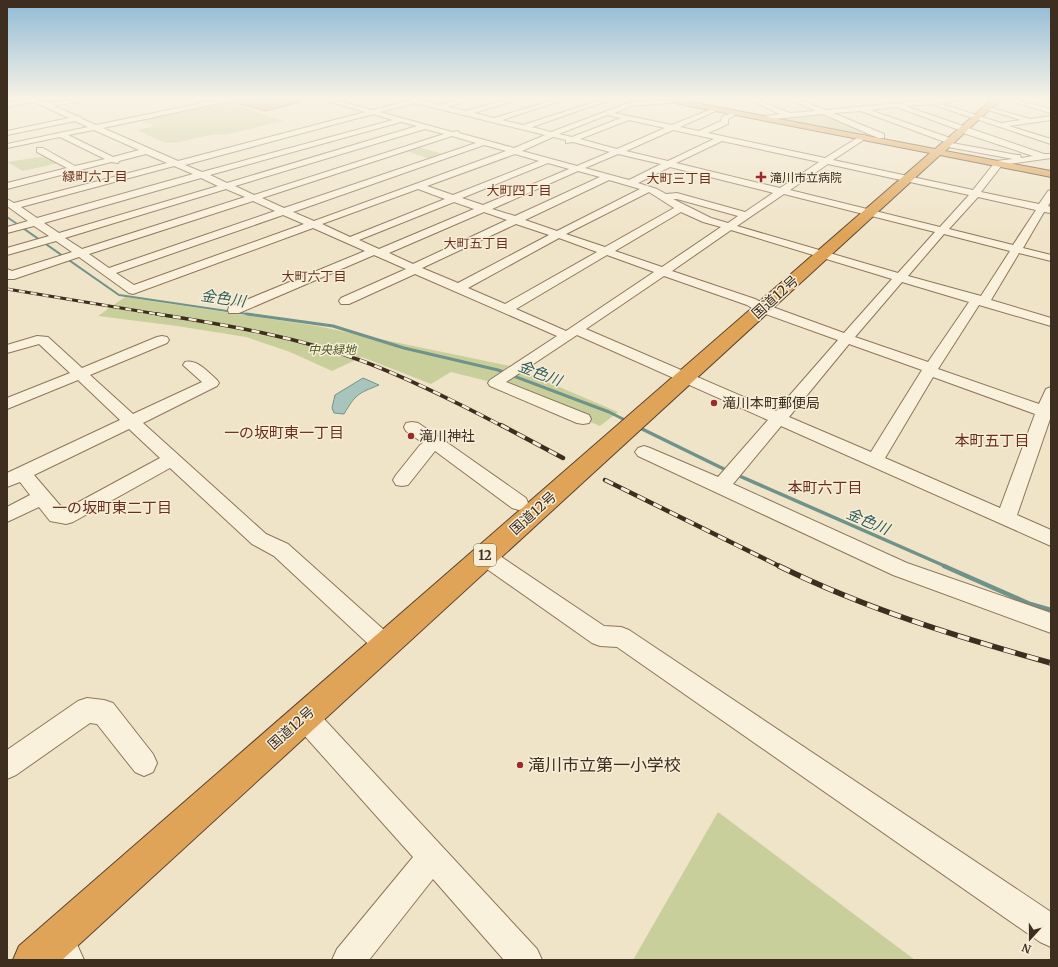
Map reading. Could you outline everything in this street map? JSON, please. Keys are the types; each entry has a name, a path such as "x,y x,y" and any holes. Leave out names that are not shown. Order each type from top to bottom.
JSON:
{"highway":[{"path":"927,144 945,146 999,164 1051,174"},
{"name":"国道12号","path":"33,960 63,949 304,716 945,146"}],"street":[{"path":"7,146 17,144"},
{"path":"31,144 38,150 102,183"},
{"path":"38,150 66,144"},
{"path":"79,144 139,173"},
{"path":"132,144 283,212 351,240 506,309 684,378 1051,538"},
{"path":"10,206 251,144"},
{"path":"7,230 311,144"},
{"path":"7,252 365,144"},
{"path":"7,273 10,276 81,254 422,144"},
{"path":"108,272 478,144"},
{"path":"491,144 648,189 663,196 681,208 707,220 729,227 1051,322"},
{"path":"10,206 108,272 132,290 304,227 314,225 531,144"},
{"path":"589,144 1051,258"},
{"path":"234,310 482,209 634,144"},
{"path":"630,183 709,144"},
{"path":"748,144 1046,209"},
{"path":"583,419 495,382 571,333 826,162 856,144"},
{"path":"942,144 945,146 1027,159"},
{"path":"1010,144 1047,157"},
{"path":"531,156 547,149"},
{"path":"7,186 147,151"},
{"path":"721,486 899,277 975,194 999,164 1047,157"},
{"path":"351,240 548,160"},
{"path":"345,301 608,177"},
{"path":"88,186 217,259"},
{"path":"418,186 750,302 762,308 847,338 1047,413"},
{"path":"458,288 648,189"},
{"path":"874,461 930,370 1046,209 1051,192"},
{"path":"663,196 677,196 746,215"},
{"path":"506,309 681,208"},
{"path":"7,349 37,340 43,340 78,374 259,538 281,550 385,645"},
{"path":"7,404 162,340"},
{"path":"7,481 212,383 190,365"},
{"path":"1006,518 1047,413 1051,392"},
{"path":"412,427 519,503"},
{"path":"402,480 426,448 436,443"},
{"path":"644,452 900,569 1051,623"},
{"path":"23,474 57,516 66,517 172,459"},
{"path":"7,515 41,498"},
{"path":"484,556 600,636 621,636 1051,931"},
{"path":"7,766 87,710 104,712 144,763"},
{"path":"304,716 433,856 525,960"},
{"path":"348,960 433,856"}],"green space":[{"path":"418,147 443,154 430,159 406,151"},
{"path":"46,156 59,163 23,171 7,162"},
{"name":"中央緑地","path":"125,297 317,326 510,366 618,412 600,426 495,383 451,372 431,384 362,357 332,371 290,352 246,337 98,316"},
{"path":"718,812 915,960 633,960"}],"water":[{"path":"363,378 379,385 358,395 351,402 344,414 334,413 332,408 335,395"}],"waterway":[{"name":"金色川","path":"7,217 119,295 251,315"},
{"name":"金色川","path":"247,314 251,315"},
{"name":"金色川","path":"251,315 333,326 404,348 498,370 609,412 627,421"},
{"name":"金色川","path":"638,427 728,471"},
{"name":"金色川","path":"735,474 947,567"},
{"name":"金色川","path":"944,566 1030,604 1051,610"}],"railway":[{"path":"7,289 157,314"},
{"path":"157,314 163,315"},
{"path":"157,314 262,333 340,353 383,369 417,384 502,426"},
{"path":"501,425 563,458"},
{"path":"605,480 781,567"},
{"path":"779,566 845,596 879,609 982,643 1051,663"}],"place":[{"name":"滝川市立病院","path":"761,177"},
{"name":"滝川本町郵便局","path":"714,403"},
{"name":"滝川神社","path":"411,436"},
{"name":"滝川市立第一小学校","path":"520,765"}],"district":[{"name":"緑町六丁目","path":"95,176"},
{"name":"大町三丁目","path":"679,178"},
{"name":"大町四丁目","path":"519,190"},
{"name":"大町五丁目","path":"476,243"},
{"name":"大町六丁目","path":"314,276"},
{"name":"一の坂町東一丁目","path":"284,432"},
{"name":"本町五丁目","path":"992,440"},
{"name":"本町六丁目","path":"825,487"},
{"name":"一の坂町東二丁目","path":"112,507"}]}
